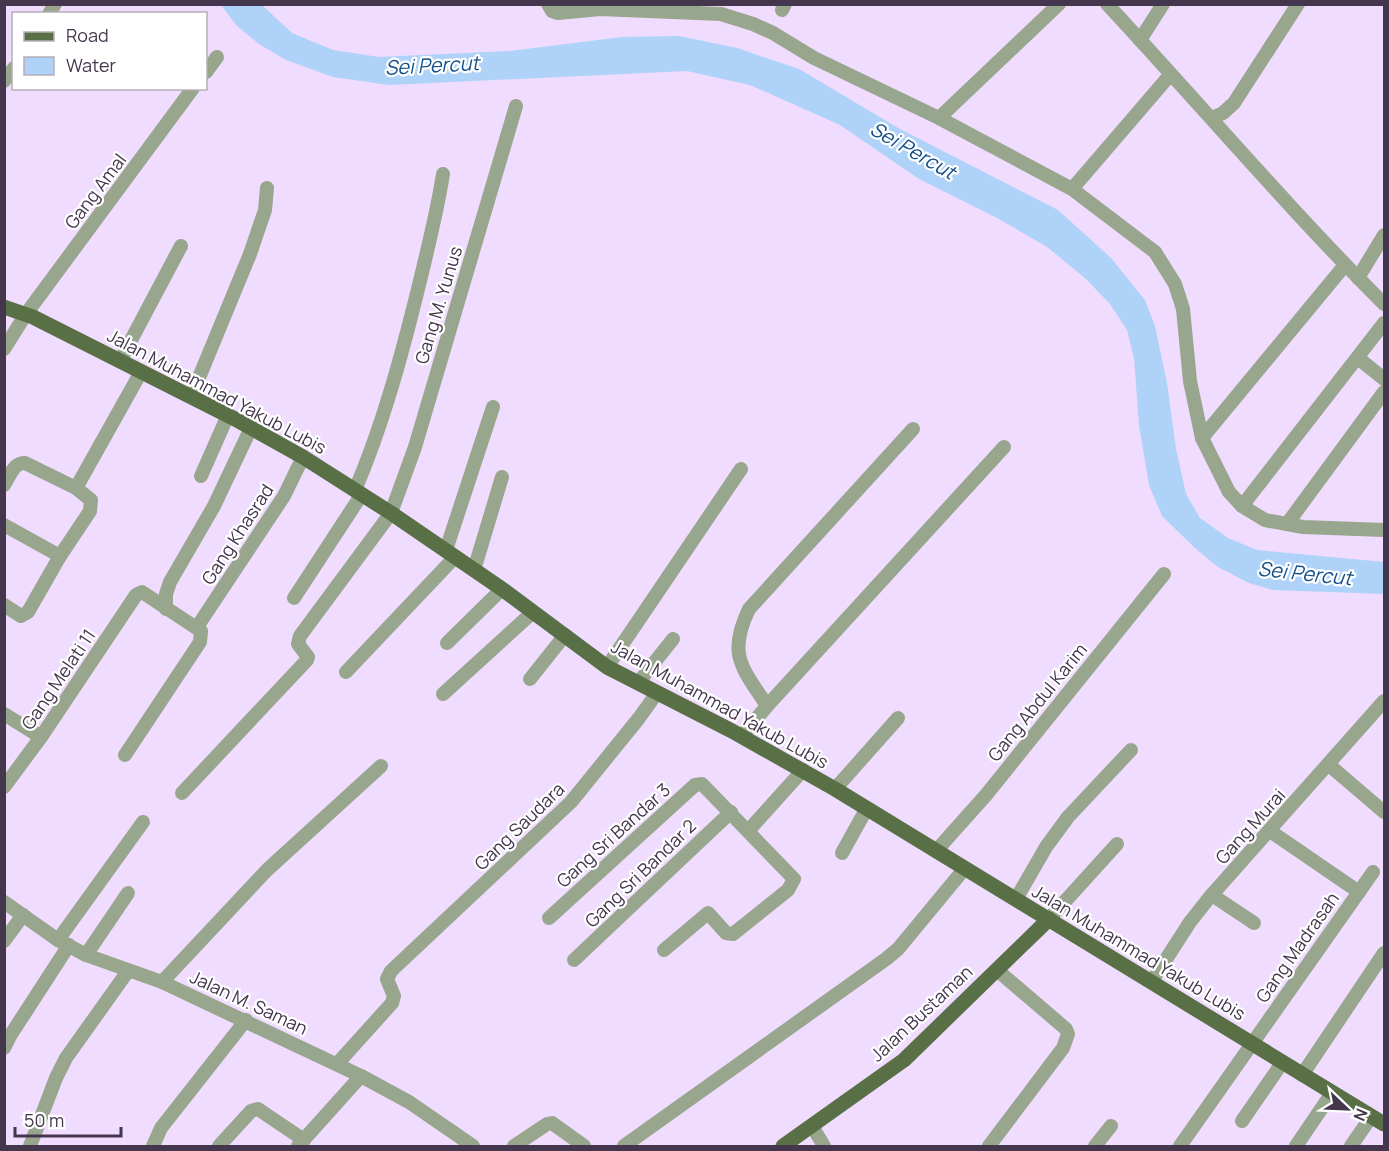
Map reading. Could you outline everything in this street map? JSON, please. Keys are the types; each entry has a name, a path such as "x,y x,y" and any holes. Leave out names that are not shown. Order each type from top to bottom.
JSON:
{"main road":[{"name":"Jalan Muhammad Yakub Lubis","path":"4,307 26,314 228,415 303,457 391,513 502,589 608,667 741,736 836,789 1378,1120"},
{"name":"Jalan Bustaman","path":"783,1146 904,1060 1049,919"}],"street":[{"path":"548,4 552,11 558,13 600,9 721,14 773,33 814,58 939,118 1072,189 1155,252 1175,284 1183,309 1190,381 1202,438 1229,492 1242,506 1265,520 1303,527 1384,530"},
{"path":"939,118 1059,4"},
{"path":"1107,4 1254,167 1384,304"},
{"path":"1140,40 1163,4"},
{"path":"1212,118 1234,104 1298,4"},
{"path":"207,71 217,57"},
{"path":"1072,189 1170,75"},
{"name":"Gang Amal","path":"4,348 26,314 192,90"},
{"name":"Gang M. Yunus","path":"182,793 306,662 308,657 298,644 300,636 391,513 414,447 516,106"},
{"path":"294,598 359,492 410,328 439,203 443,174"},
{"path":"191,397 250,254 265,210 267,188"},
{"path":"1358,278 1384,236"},
{"path":"120,361 181,246"},
{"path":"1202,438 1346,265"},
{"path":"1242,506 1384,323"},
{"path":"1358,358 1384,379"},
{"path":"76,489 141,372"},
{"path":"1287,524 1384,392"},
{"path":"346,672 451,554 493,407"},
{"path":"201,476 228,415"},
{"path":"125,755 200,642 201,631 197,627 166,609 166,594 170,582 214,506 251,428"},
{"path":"767,706 740,663 737,645 741,625 750,609 913,429"},
{"path":"741,736 1004,447"},
{"name":"Gang Khasrad","path":"197,627 284,496 303,457"},
{"path":"4,485 16,465 25,464 76,489 91,500 92,506 26,614 19,615 4,605"},
{"path":"608,667 741,469"},
{"path":"474,570 502,477"},
{"path":"4,525 60,556"},
{"name":"Gang Abdul Karim","path":"936,851 986,795 1164,574"},
{"path":"447,643 502,589"},
{"name":"Gang Melati 11","path":"4,787 41,737 136,595 141,592 166,609"},
{"path":"443,694 533,612"},
{"path":"530,679 565,635"},
{"path":"638,683 673,639"},
{"name":"Gang Saudara","path":"337,1064 392,1003 394,996 387,979 391,971 571,802 657,693"},
{"name":"Gang Murai","path":"1152,981 1190,922 1212,895 1384,701"},
{"path":"4,714 41,737"},
{"path":"836,789 898,718"},
{"path":"1016,899 1046,847 1068,817 1131,750"},
{"path":"1329,765 1384,812"},
{"path":"162,982 267,870 381,766"},
{"path":"748,830 802,770"},
{"name":"Gang Sri Bandar 3","path":"549,918 695,785 702,784 731,812"},
{"path":"842,853 867,808"},
{"path":"664,950 708,913 726,933 734,934 788,890 793,883 793,876 731,812"},
{"name":"Gang Sri Bandar 2","path":"574,960 731,812"},
{"path":"7,1042 63,943 142,822"},
{"path":"1270,831 1359,892"},
{"path":"1049,919 1117,844"},
{"path":"624,1146 886,959 898,949 965,868"},
{"name":"Gang Madrasah","path":"1180,1146 1373,872"},
{"path":"86,956 128,893"},
{"path":"1212,895 1254,923"},
{"name":"Jalan M. Saman","path":"4,902 86,956 162,982 361,1076 409,1102 473,1146"},
{"path":"4,941 23,915"},
{"path":"1302,1075 1384,953"},
{"path":"30,1146 66,1058 128,970"},
{"path":"989,1146 1064,1048 1068,1034 1066,1029 997,970"},
{"path":"153,1146 161,1128 246,1020"},
{"path":"1242,1121 1282,1063"},
{"path":"219,1146 251,1111 258,1110 301,1143 361,1076"},
{"path":"1296,1146 1332,1093"},
{"path":"1351,1146 1378,1120"},
{"path":"514,1146 552,1123 584,1146"},
{"path":"812,1126 824,1146"},
{"path":"1095,1146 1111,1126"}],"water":[{"name":"Sei Percut","path":"221,5 262,5 292,33 333,50 379,57 510,51 622,37 679,36 737,48 799,69 900,129 1058,210 1111,258 1145,300 1155,326 1186,494 1200,518 1228,538 1257,550 1384,562 1384,594 1273,590 1249,583 1218,567 1196,549 1162,516 1149,485 1139,426 1134,358 1127,330 1110,304 1085,278 1047,247 999,219 919,179 840,125 750,85 687,71 389,85 333,77 286,60 259,44 237,26"}]}
